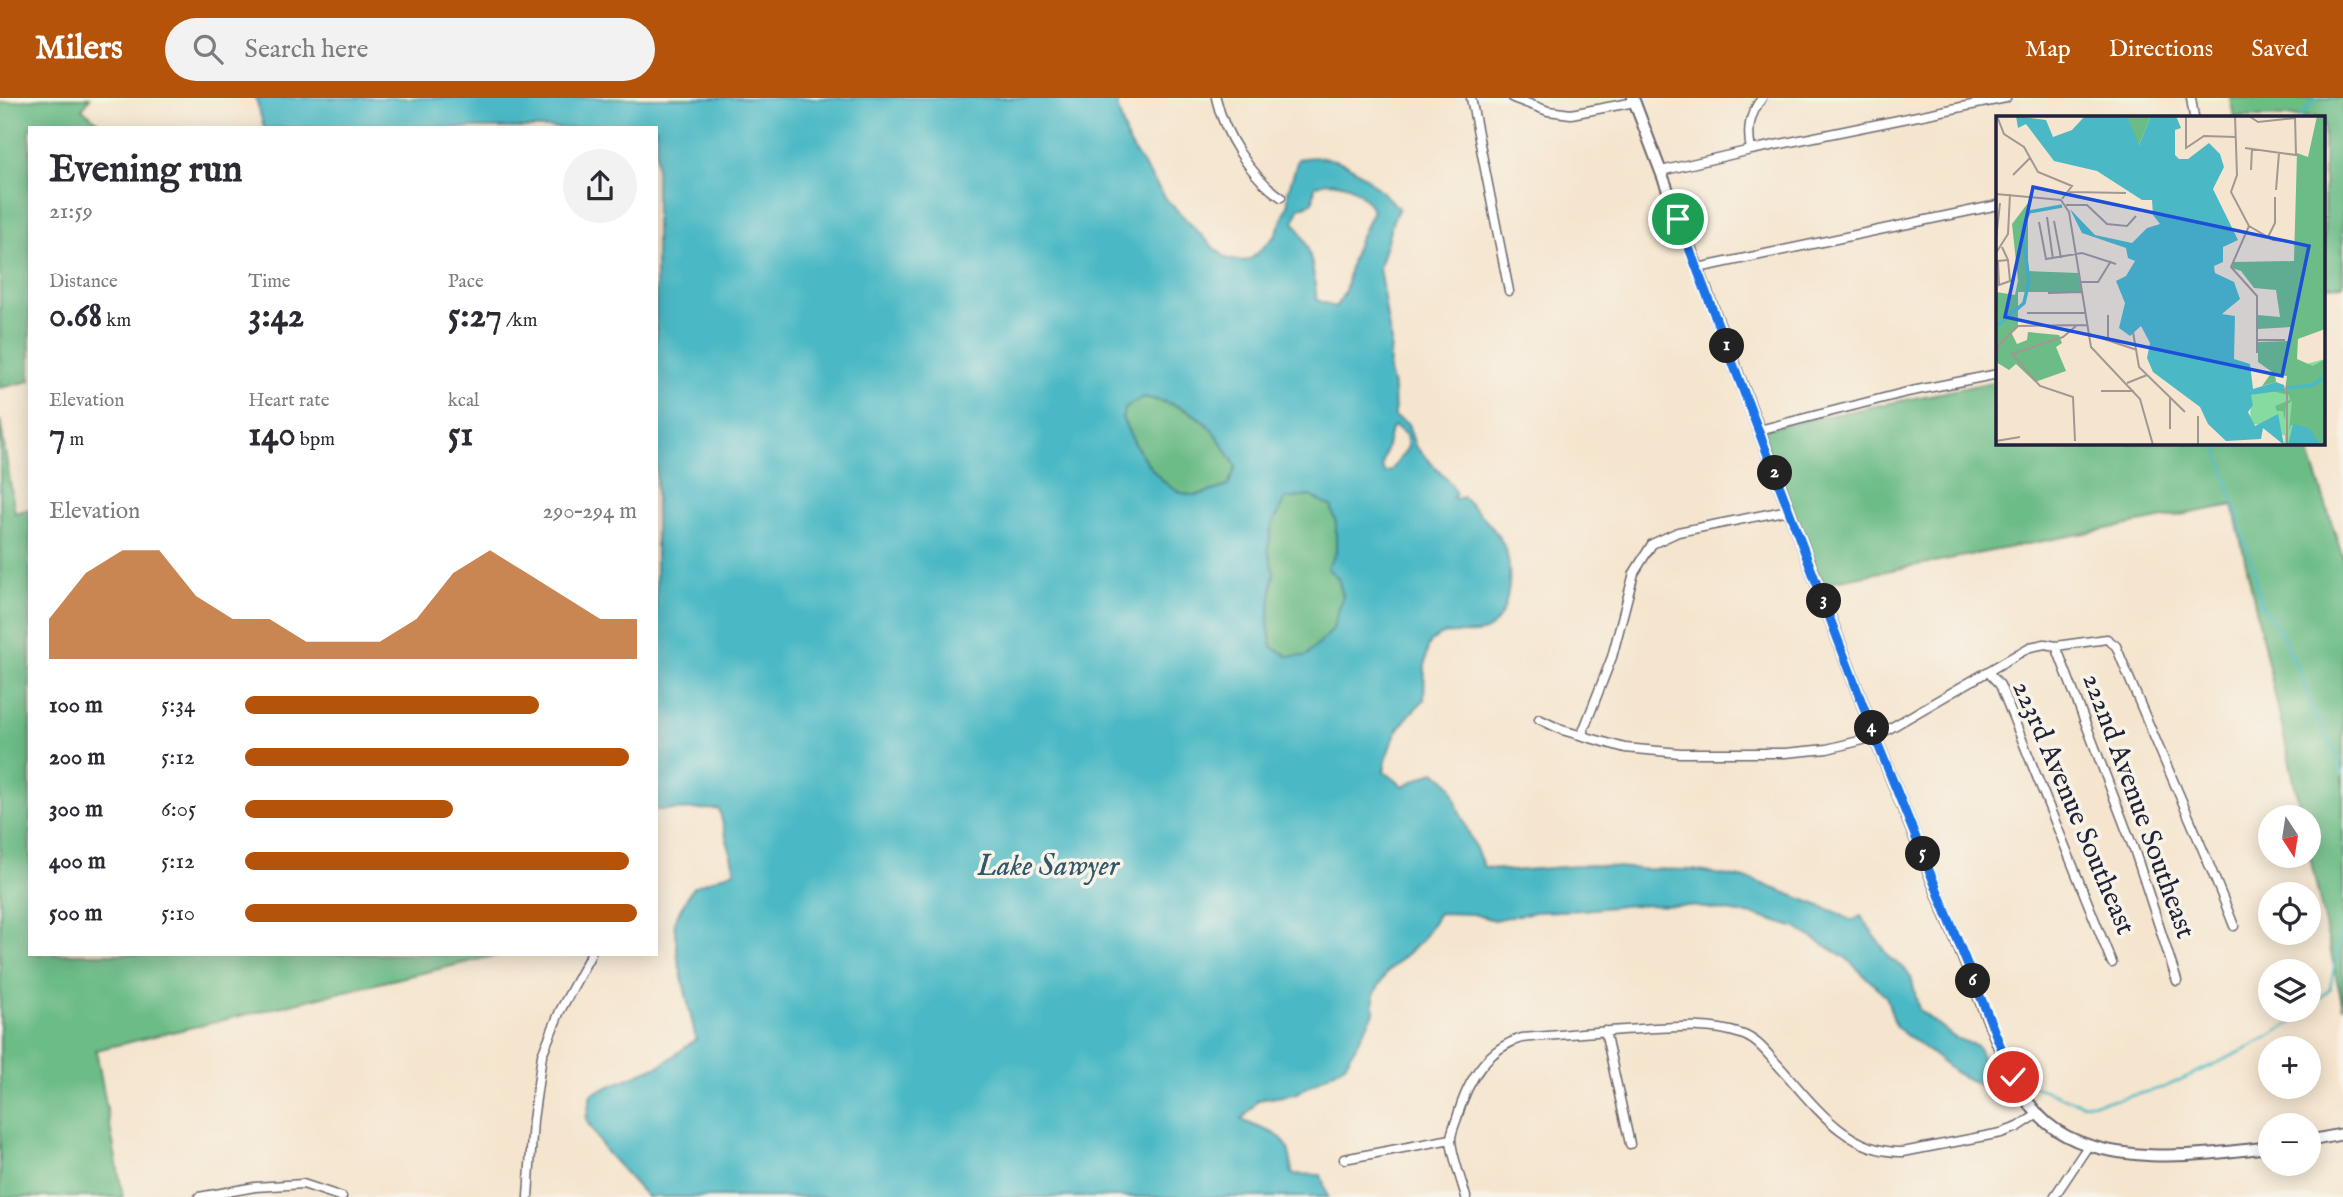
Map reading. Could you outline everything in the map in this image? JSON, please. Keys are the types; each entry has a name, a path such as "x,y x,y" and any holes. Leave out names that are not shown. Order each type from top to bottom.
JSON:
{"street":[{"path":"1216,98 1232,137 1256,175 1269,189 1282,197"},
{"path":"1471,98 1509,290"},
{"path":"1513,98 1548,111 1571,114 1634,100 1875,737 2005,1061 2019,1088 2038,1114 2060,1131 2088,1146 2154,1154 2210,1153 2258,1148"},
{"path":"1751,150 1747,133 1752,110 1762,98"},
{"path":"1661,171 2006,98"},
{"path":"2191,98 2194,116"},
{"path":"1698,268 1996,205"},
{"path":"1759,430 1907,392 1996,374"},
{"path":"1582,734 1612,657 1634,573 1653,544 1678,532 1789,510"},
{"path":"1539,719 1562,730 1625,748 1680,753 1796,752 1827,749 1875,737 2030,647 2108,639 2116,646 2165,766 2201,841 2234,926"},
{"name":"222nd Avenue Southeast","path":"2056,646 2136,855 2177,981"},
{"name":"223rd Avenue Southeast","path":"1989,673 2000,685 2112,963"},
{"path":"528,1197 533,1120 542,1055 560,1012 591,956"},
{"path":"1466,1197 1451,1139 1461,1102 1473,1077 1495,1051 1522,1038 1680,1026 1740,1033 1758,1043 1837,1130 1870,1149 1888,1153 1903,1153 2001,1133 2018,1127 2038,1114"},
{"path":"1605,1031 1630,1144"},
{"path":"2321,1138 2343,1134"},
{"path":"1344,1159 1451,1139"},
{"path":"2054,1197 2088,1146"},
{"path":"200,1197 255,1187 303,1184 342,1197"}],"green space":[{"path":"43,98 90,98 82,109 103,126 28,126 28,381 0,388 0,103"},
{"path":"2230,98 2343,98 2343,285 2326,286 2326,116 2234,116"},
{"path":"1996,381 1996,444 2306,444 2343,558 2343,1007 2321,907 2321,882 2315,882 2312,868 2321,868 2321,805 2299,805 2233,505 1823,583 1789,510 1759,430"},
{"path":"1144,397 1190,412 1209,427 1236,467 1228,486 1195,495 1183,493 1160,478 1141,454 1122,418 1126,407"},
{"path":"0,420 15,513 28,510 28,956 494,956 96,1050 123,1197 0,1197"},
{"path":"1310,496 1331,505 1336,523 1338,578 1343,596 1332,631 1306,656 1288,656 1272,647 1268,625 1274,573 1268,549 1272,526 1285,499"}],"water":[{"name":"Lake Sawyer","path":"256,98 1118,98 1117,105 1126,137 1167,200 1214,248 1228,259 1244,261 1252,258 1275,236 1288,206 1288,192 1298,159 1330,158 1355,169 1399,208 1379,268 1391,342 1389,372 1394,390 1395,417 1408,424 1415,446 1451,484 1456,494 1453,497 1463,497 1494,530 1506,552 1509,573 1504,609 1491,627 1476,633 1442,634 1428,646 1424,700 1397,732 1389,749 1384,771 1403,786 1435,771 1451,785 1459,811 1484,867 1511,871 1592,865 1693,870 1752,880 1836,912 1852,921 1861,916 1891,959 1911,977 1919,1010 1955,1038 1977,1046 1984,1062 2003,1087 2001,1093 1991,1091 1956,1073 1896,1027 1886,996 1846,958 1796,928 1754,915 1691,906 1632,905 1535,912 1494,920 1473,914 1439,913 1421,941 1387,972 1374,994 1374,1013 1345,1065 1295,1094 1258,1100 1242,1120 1279,1136 1288,1149 1292,1174 1321,1175 1328,1197 647,1197 606,1152 586,1120 591,1094 663,1064 696,1039 678,959 674,921 693,887 735,871 719,809 658,810 658,126 263,126","holes":["1326,182 1348,186 1358,192 1373,210 1355,250 1343,294 1335,307 1317,300 1308,250 1294,222 1299,208 1313,202 1315,186","1144,397 1177,406 1200,418 1209,427 1236,467 1228,486 1195,495 1183,493 1160,478 1141,454 1122,418 1126,407","1395,426 1406,435 1408,447 1391,471 1385,473 1382,466 1391,429","1310,496 1331,506 1336,523 1336,552 1327,568 1338,578 1343,596 1332,631 1306,656 1288,656 1272,647 1268,625 1274,573 1268,549 1272,526 1285,499"]}],"waterway":[{"path":"2301,116 2317,98"},
{"path":"2216,444 2255,574 2261,606 2278,627 2303,679 2314,715 2337,755 2343,774"},
{"path":"2035,1087 2082,1104 2115,1100 2165,1087 2249,1048 2302,1017 2330,988 2343,923"}],"route":[{"path":"1678,219 1875,737 2013,1077"}]}
